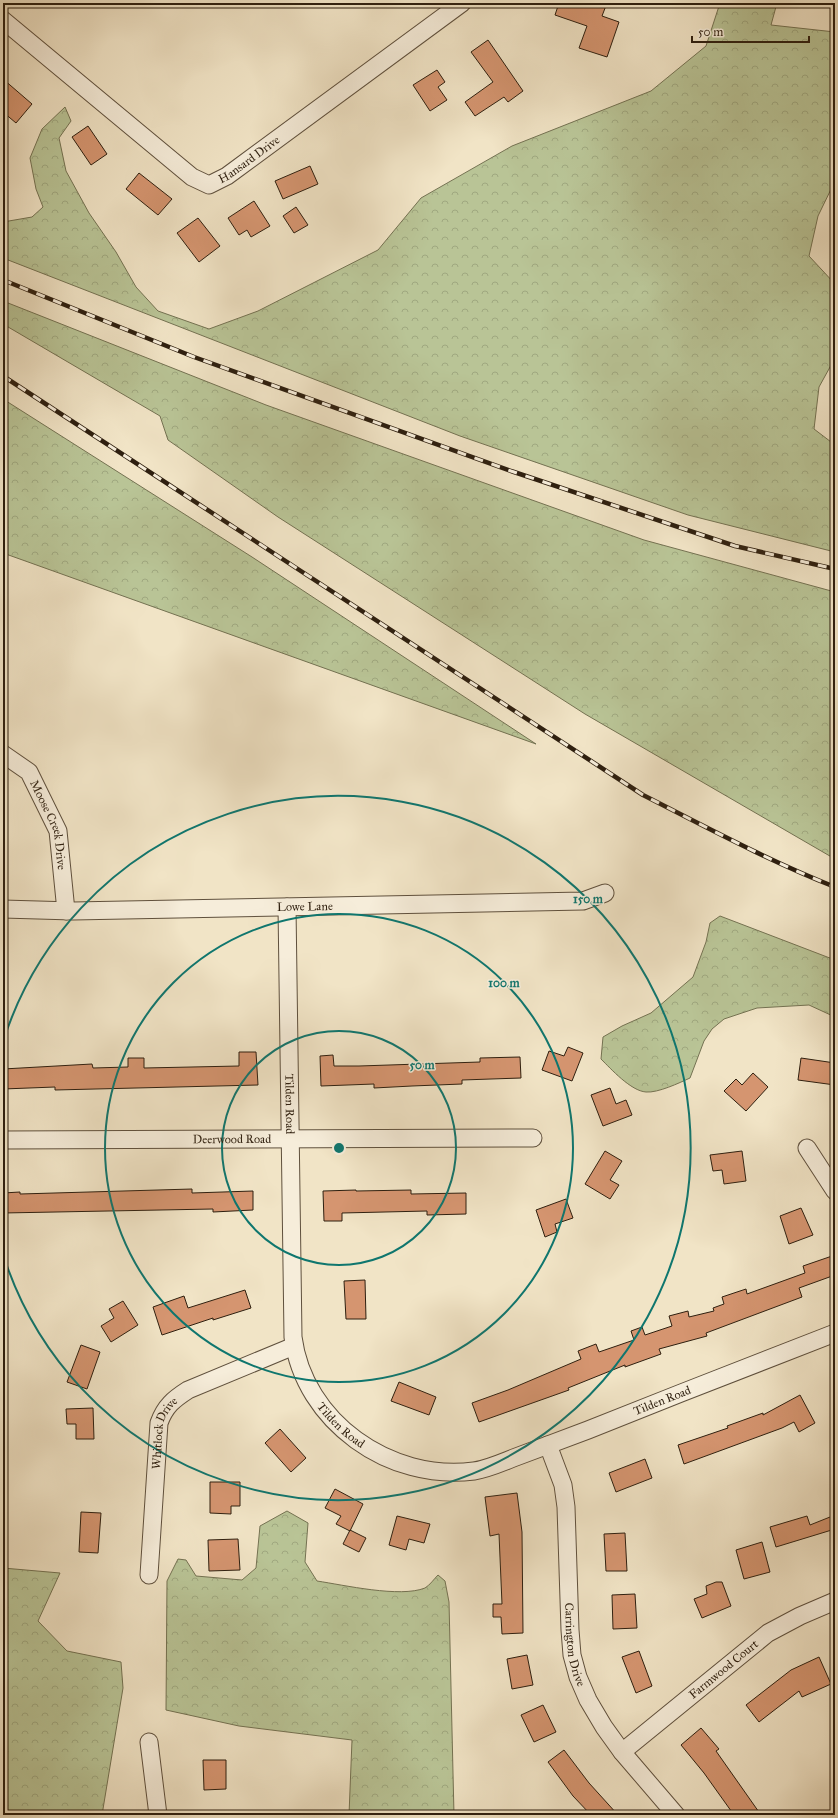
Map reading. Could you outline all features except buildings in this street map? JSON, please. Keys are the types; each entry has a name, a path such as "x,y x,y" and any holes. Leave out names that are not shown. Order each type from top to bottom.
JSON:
{"street":[{"name":"Hansard Drive","path":"3,20 192,177 210,185 227,176 462,3"},
{"name":"Moose Creek Drive","path":"3,754 28,772 58,831 66,911"},
{"name":"Lowe Lane","path":"3,909 66,911 583,901 605,893"},
{"name":"Tilden Road","path":"287,907 292,1305 294,1346 301,1369 314,1395 339,1427 364,1446 400,1464 453,1473 475,1471 548,1445 835,1333"},
{"name":"Deerwood Road","path":"3,1140 533,1138"},
{"path":"806,1148 835,1191"},
{"name":"Whitlock Drive","path":"149,1575 159,1423 163,1412 172,1400 188,1390 294,1346"},
{"name":"Carrington Drive","path":"548,1445 563,1485 566,1507 570,1630 572,1655 578,1677 588,1700 604,1727 622,1752 676,1815"},
{"name":"Farmwood Court","path":"622,1752 768,1633 800,1616 835,1602"},
{"path":"150,1742 158,1815"}],"green space":[{"path":"720,3 777,3 771,25 835,32 835,181 818,216 809,256 835,284 835,358 819,387 814,429 835,445 835,552 688,515 460,436 3,258 3,222 32,217 43,207 36,189 30,158 42,129 65,107 71,121 59,138 66,171 89,213 116,252 136,287 158,311 209,329 258,311 378,250 421,198 512,146 651,91 706,46"},
{"path":"3,301 266,405 644,540 835,592 835,859 585,714 278,517 168,440 160,416 3,324"},
{"path":"3,399 252,557 536,744 3,553"},
{"path":"720,916 835,960 835,1017 809,1005 757,1008 724,1019 712,1029 704,1041 690,1078 656,1091 640,1091 628,1084 601,1059 603,1037 622,1026 651,1013 693,977 706,942 710,923"},
{"path":"287,1511 308,1523 305,1562 317,1581 356,1588 401,1592 425,1588 438,1575 445,1581 449,1602 454,1815 349,1815 352,1740 239,1726 166,1710 167,1581 178,1559 186,1560 196,1576 242,1580 256,1568 260,1526"},
{"path":"3,1568 60,1573 38,1621 67,1651 121,1662 123,1688 102,1815 3,1815"}],"railway":[{"path":"3,280 194,357 511,471 735,546 835,569"},
{"path":"3,376 643,795 762,855 835,887"}]}
